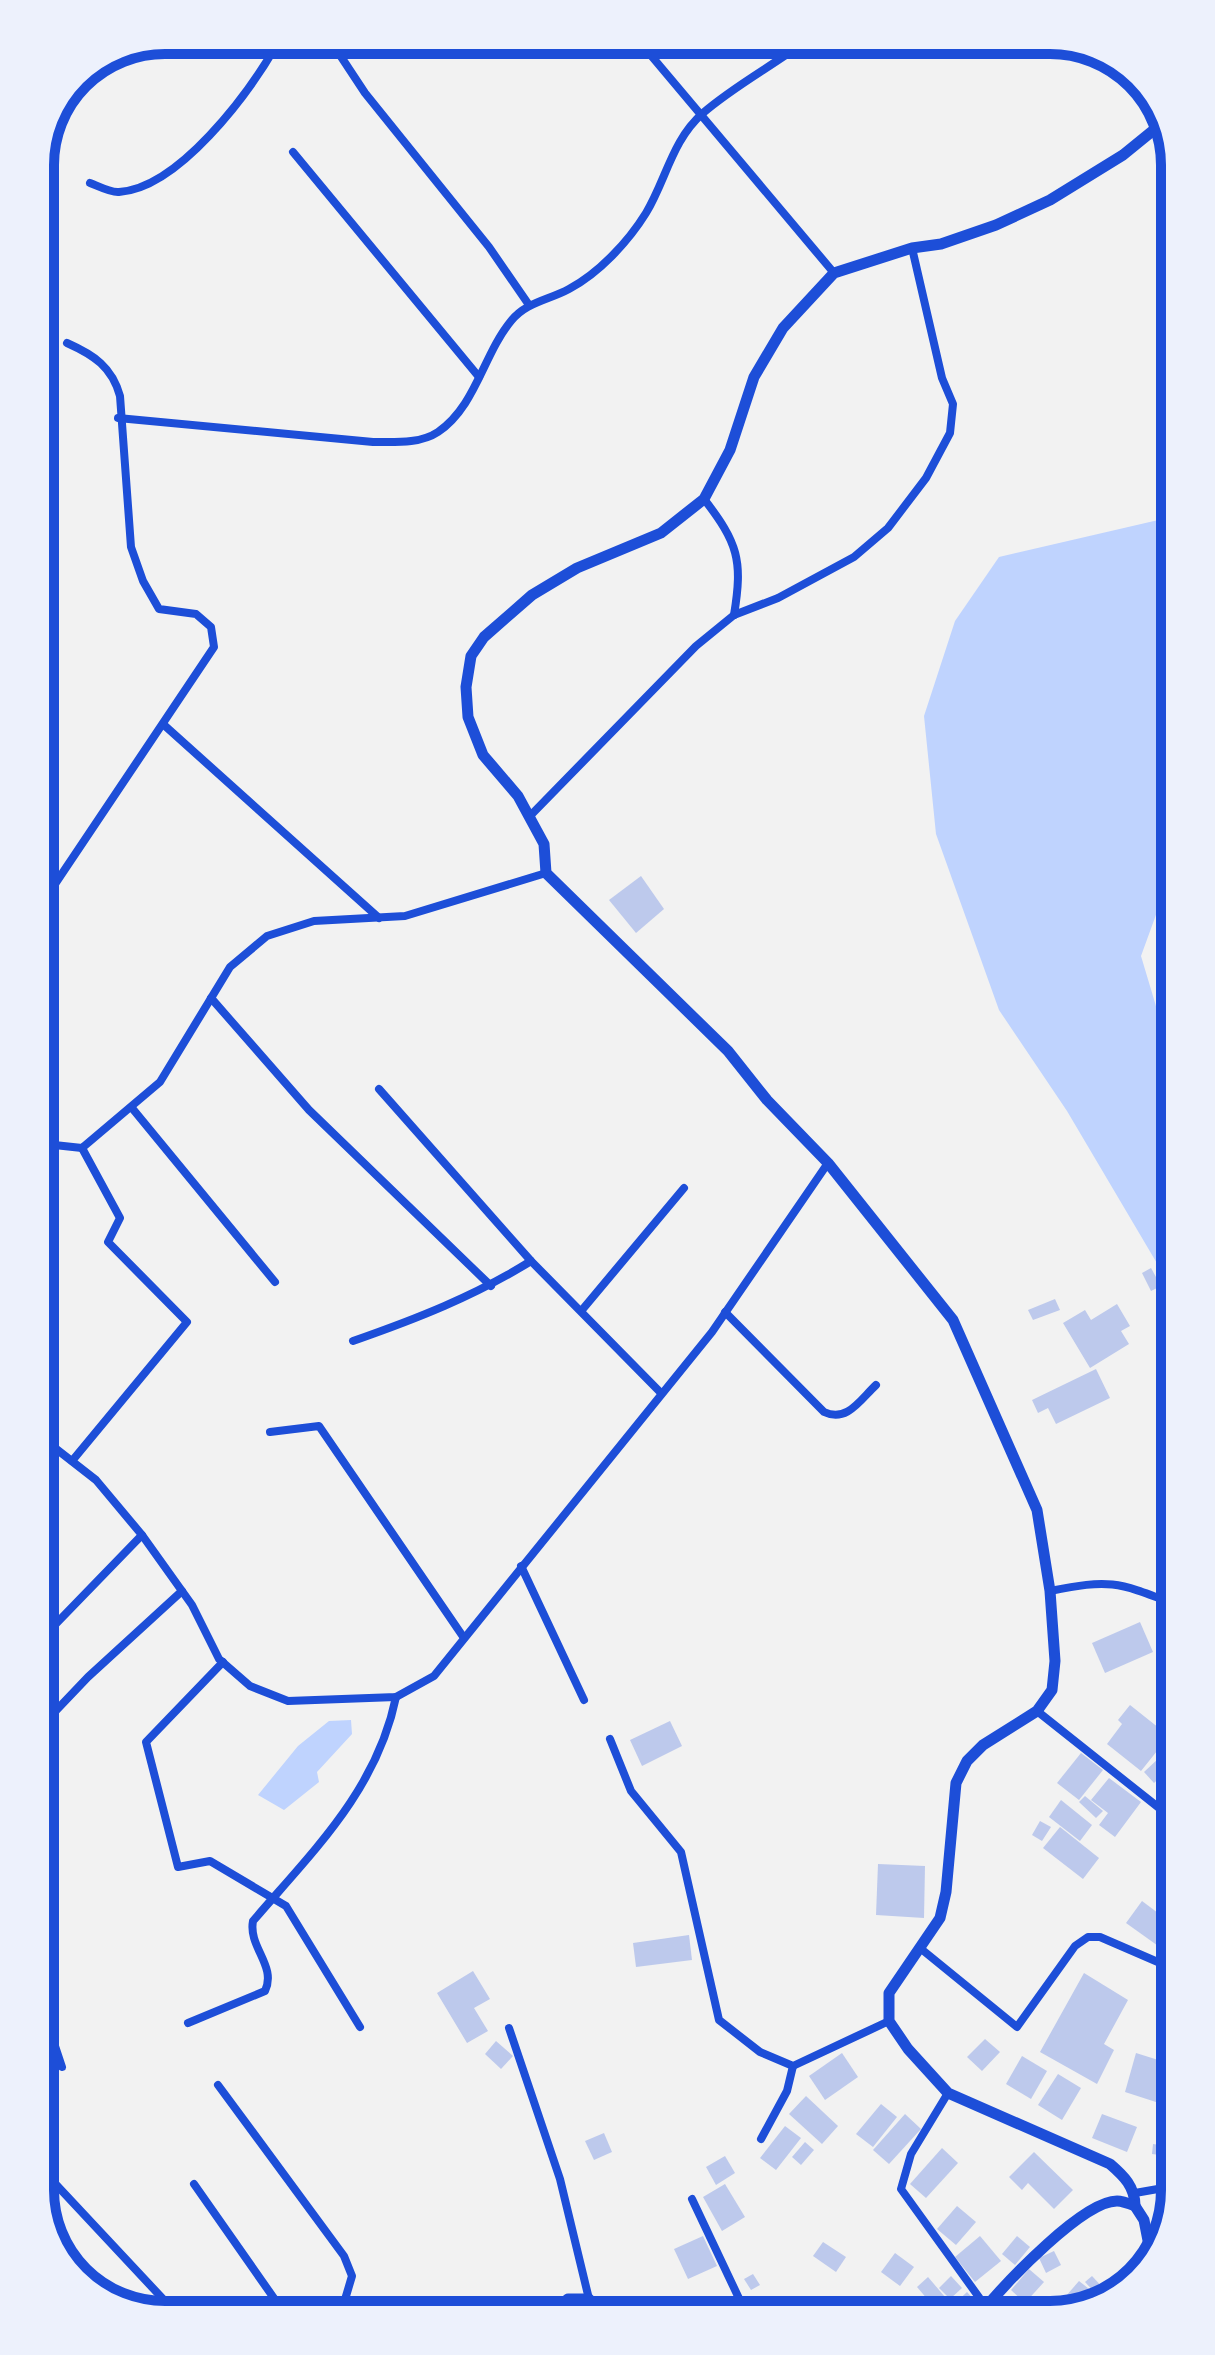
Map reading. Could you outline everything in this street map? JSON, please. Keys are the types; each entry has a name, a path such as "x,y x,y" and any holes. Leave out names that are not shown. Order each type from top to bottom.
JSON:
{"street":[{"path":"90,183 118,193 152,181 211,136 249,92 271,54"},
{"path":"339,54 365,93 489,247 529,305"},
{"path":"650,54 834,273"},
{"path":"118,418 408,442 436,433 456,416 511,320 529,305 567,291 597,272 645,214 685,133 703,113 787,54"},
{"path":"1148,2242 1144,2220 1124,2176 1110,2164 948,2093 908,2049 889,2021 889,1993 940,1918 946,1892 956,1783 967,1761 983,1745 1037,1711 1052,1690 1055,1661 1050,1591 1037,1510 953,1320 828,1163 767,1100 728,1051 546,873 544,844 530,816 518,796 483,755 473,736 466,687 471,656 505,616 532,595 577,568 661,533 704,499 730,450 754,377 783,328 834,273 912,248 941,244 1050,200 1123,155 1155,129"},
{"path":"293,152 479,377"},
{"path":"530,816 696,646 734,615 778,598 854,557 888,528 926,478 950,433 953,404 942,378 912,248"},
{"path":"54,885 214,647 211,627 196,614 159,609 143,581 131,547 118,418 120,396 115,376 92,354 67,343"},
{"path":"704,499 732,540 740,565 734,615"},
{"path":"164,725 380,919"},
{"path":"54,1145 82,1148 160,1082 230,967 267,936 314,921 405,916 546,873"},
{"path":"211,998 309,1110 491,1286"},
{"path":"379,1089 531,1261 661,1393"},
{"path":"132,1108 275,1282"},
{"path":"72,1461 187,1322 108,1242 120,1218 82,1148"},
{"path":"55,1448 96,1480 142,1535 182,1591 223,1662 250,1686 288,1701 396,1697 434,1676 725,1312 828,1163"},
{"path":"582,1310 684,1188"},
{"path":"353,1341 446,1307 491,1286 531,1261"},
{"path":"725,1312 824,1412 834,1417 845,1415 876,1385"},
{"path":"270,1432 319,1426 464,1638"},
{"path":"54,1626 142,1535"},
{"path":"521,1566 584,1700"},
{"path":"1050,1591 1090,1583 1119,1583 1161,1599"},
{"path":"54,1713 88,1677 182,1591"},
{"path":"223,1662 146,1742 178,1867 210,1861 286,1906 360,2027"},
{"path":"188,2023 265,1991 270,1980 269,1970 251,1932 253,1921 359,1793 389,1732 396,1697"},
{"path":"1037,1711 1161,1809"},
{"path":"610,1739 631,1791 681,1852 719,2020 760,2052 793,2066 889,2021"},
{"path":"920,1948 1017,2027 1075,1946 1088,1937 1100,1937 1161,1963"},
{"path":"509,2028 560,2179 589,2299 566,2301"},
{"path":"54,2043 62,2067"},
{"path":"761,2139 787,2091 793,2066"},
{"path":"218,2085 344,2256 352,2276 345,2301"},
{"path":"948,2093 907,2162 901,2189 982,2301"},
{"path":"54,2182 165,2301"},
{"path":"194,2184 276,2301"},
{"path":"992,2301 1039,2251 1084,2215 1117,2201 1135,2200 1161,2191"},
{"path":"692,2199 740,2301"}],"water":[{"path":"1161,519 1161,901 1141,956 1161,1023 1161,1270 1067,1111 999,1010 936,834 924,716 955,621 999,557"},
{"path":"351,1720 352,1734 317,1772 319,1782 284,1810 258,1795 298,1746 329,1721"}],"building":[{"path":"641,876 664,909 636,933 609,900"},
{"path":"1151,1268 1161,1286 1151,1291 1142,1273"},
{"path":"1055,1299 1060,1310 1033,1320 1028,1310"},
{"path":"1117,1304 1130,1326 1121,1331 1129,1344 1090,1368 1063,1323 1085,1310 1091,1320"},
{"path":"1096,1369 1110,1398 1056,1424 1048,1408 1038,1413 1032,1400"},
{"path":"1140,1622 1153,1652 1105,1673 1092,1643"},
{"path":"1130,1705 1161,1730 1161,1746 1141,1771 1107,1744 1122,1724 1118,1720"},
{"path":"670,1721 682,1746 642,1766 630,1740"},
{"path":"1081,1753 1103,1770 1079,1800 1057,1783"},
{"path":"1159,1758 1161,1760 1161,1776 1154,1783 1144,1772"},
{"path":"1109,1778 1141,1802 1115,1837 1099,1825 1108,1813 1091,1800"},
{"path":"1085,1796 1103,1811 1096,1818 1079,1802"},
{"path":"1061,1800 1092,1825 1080,1841 1049,1817"},
{"path":"1040,1821 1051,1827 1042,1841 1032,1835"},
{"path":"1060,1827 1099,1858 1083,1879 1043,1848"},
{"path":"878,1864 925,1866 924,1918 876,1915"},
{"path":"1142,1901 1161,1915 1161,1948 1126,1923"},
{"path":"689,1935 692,1960 636,1967 633,1943"},
{"path":"473,1971 490,1999 474,2008 488,2031 467,2043 437,1993"},
{"path":"1084,1973 1128,2000 1104,2044 1114,2050 1097,2084 1040,2052"},
{"path":"985,2039 1000,2052 982,2071 967,2057"},
{"path":"496,2041 513,2056 501,2069 485,2054"},
{"path":"842,2053 858,2077 825,2100 809,2076"},
{"path":"1136,2053 1161,2061 1159,2103 1125,2092"},
{"path":"1022,2056 1047,2071 1031,2099 1006,2084"},
{"path":"1058,2074 1081,2088 1062,2120 1038,2105"},
{"path":"806,2096 838,2126 822,2144 789,2114"},
{"path":"881,2104 897,2117 873,2147 856,2134"},
{"path":"905,2114 921,2129 889,2164 873,2150"},
{"path":"1102,2114 1137,2127 1127,2152 1092,2138"},
{"path":"785,2126 801,2138 776,2170 760,2158"},
{"path":"604,2133 612,2152 594,2160 585,2141"},
{"path":"805,2142 814,2150 801,2165 792,2157"},
{"path":"1153,2144 1161,2145 1161,2155 1152,2154"},
{"path":"942,2148 958,2163 926,2198 910,2184"},
{"path":"1034,2152 1073,2190 1054,2209 1028,2183 1022,2190 1009,2177"},
{"path":"725,2156 735,2173 716,2185 706,2167"},
{"path":"725,2184 745,2217 722,2231 703,2197"},
{"path":"957,2206 976,2222 956,2245 937,2229"},
{"path":"703,2236 717,2266 688,2279 674,2249"},
{"path":"980,2236 1001,2261 975,2282 955,2257"},
{"path":"1017,2236 1030,2247 1015,2265 1002,2254"},
{"path":"823,2242 846,2257 836,2272 813,2256"},
{"path":"1054,2251 1061,2265 1046,2273 1039,2258"},
{"path":"895,2253 914,2267 900,2286 881,2272"},
{"path":"1029,2269 1044,2282 1027,2301 1011,2290"},
{"path":"753,2274 760,2285 751,2290 744,2279"},
{"path":"951,2276 962,2288 950,2299 939,2288"},
{"path":"1092,2276 1103,2288 1094,2292 1085,2282"},
{"path":"928,2277 945,2297 941,2301 929,2301 917,2287"},
{"path":"1079,2281 1094,2293 1072,2299 1066,2296"},
{"path":"967,2292 975,2301 957,2301"}]}
